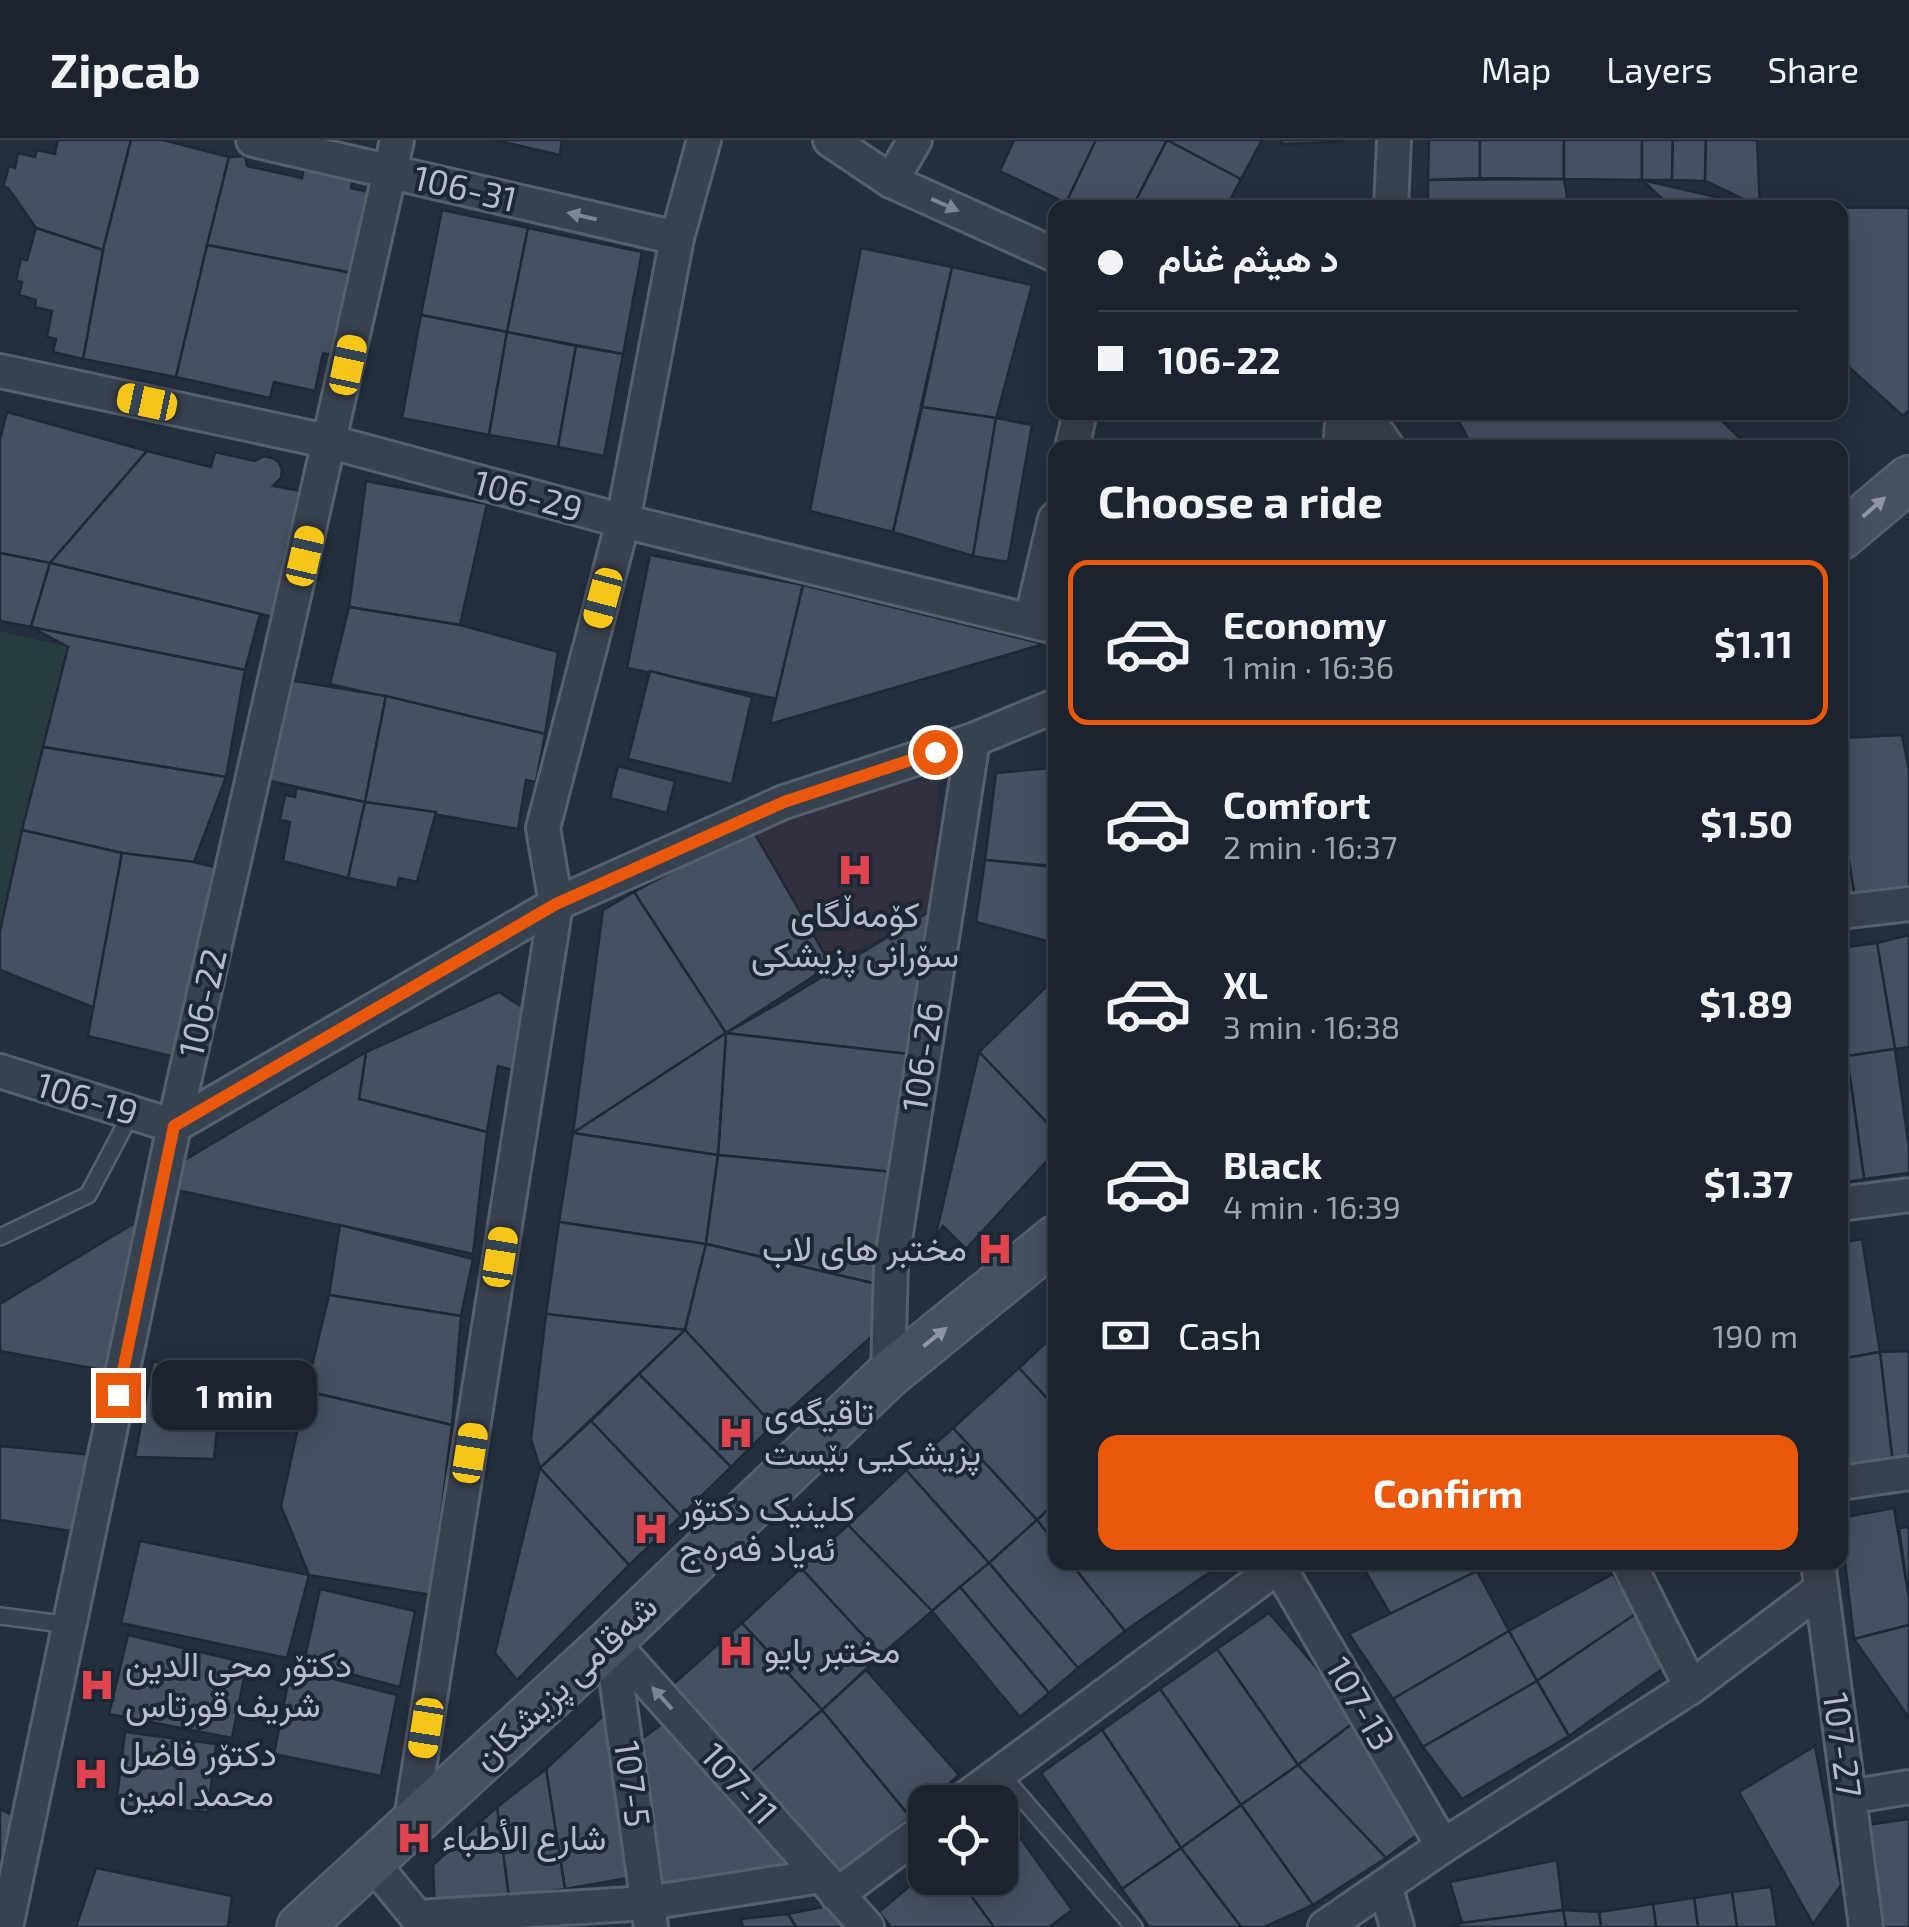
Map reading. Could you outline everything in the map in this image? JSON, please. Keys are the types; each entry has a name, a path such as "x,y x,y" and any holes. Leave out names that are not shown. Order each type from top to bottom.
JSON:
{"main road":[{"path":"1848,530 1909,478"},
{"name":"شەقامی پزیشکان","path":"300,1927 611,1642 888,1376 1048,1245"}],"street":[{"name":"106-31","path":"254,140 394,156 677,238"},
{"path":"410,1824 556,904 543,828 623,521 677,238 704,140"},
{"path":"830,140 890,181 1048,253"},
{"path":"890,181 915,140"},
{"path":"1390,200 1394,140"},
{"name":"106-22","path":"6,1927 174,1126 394,156"},
{"name":"106-29","path":"0,371 331,442 623,521 1043,624"},
{"path":"1361,420 1383,432"},
{"path":"1043,624 1048,580"},
{"path":"174,1126 556,904 784,802 973,740 1048,709"},
{"name":"106-26","path":"888,1376 891,1265 973,740"},
{"path":"1848,911 1909,904"},
{"name":"106-19","path":"0,1072 174,1126"},
{"path":"1848,1203 1909,1195"},
{"path":"1848,1482 1909,1473"},
{"path":"984,1785 1270,1570"},
{"name":"107-13","path":"1282,1570 1443,1846"},
{"path":"1632,1570 1691,1687"},
{"path":"1325,1927 1443,1846 1691,1687 1819,1576"},
{"name":"107-27","path":"1819,1576 1866,1927"},
{"name":"107-11","path":"611,1642 866,1927"},
{"name":"107-5","path":"611,1642 650,1915"},
{"path":"1849,1797 1909,1786"},
{"path":"370,1861 418,1917 650,1915 829,1885 908,1839"},
{"path":"1386,1888 1397,1927"}],"lane":[{"path":"0,1237 88,1195 132,1112"},
{"path":"0,1616 70,1625"},
{"path":"1000,1773 1134,1927"}],"shaded area":[{"name":"کۆمەڵگای سۆرانی پزیشکی","path":"938,779 932,910 831,965 752,829 840,788"}],"green space":[{"path":"0,631 68,647 0,931"}],"building":[{"path":"58,140 131,140 103,250 36,228 8,188 3,187 9,166 15,168 18,153 35,157 37,150 55,154"},
{"path":"131,140 163,140 229,157 176,377 83,359 103,250"},
{"path":"495,140 562,140 560,155"},
{"path":"1014,140 1096,140 1067,200 1060,200 1000,171"},
{"path":"1096,140 1167,140 1136,200 1067,200"},
{"path":"1167,140 1241,179 1230,200 1136,200"},
{"path":"1167,140 1262,140 1241,179"},
{"path":"1282,140 1342,140 1343,142 1282,144"},
{"path":"1429,140 1480,140 1480,178 1428,180"},
{"path":"1480,140 1564,140 1564,179 1480,178"},
{"path":"1564,140 1642,140 1642,180 1564,179"},
{"path":"1642,140 1673,140 1672,180 1642,180"},
{"path":"1673,140 1706,140 1705,181 1672,180"},
{"path":"1706,140 1757,140 1760,200 1745,200 1705,181"},
{"path":"245,156 247,166 302,178 304,167 353,178 351,188 377,194 362,275 207,245 229,157"},
{"path":"1564,179 1568,200 1428,200 1428,180"},
{"path":"1642,180 1729,200 1663,200"},
{"path":"1848,208 1909,208 1909,410 1903,416 1848,366"},
{"path":"442,210 528,228 507,332 421,315"},
{"path":"36,228 103,250 83,359 53,352 56,339 47,337 52,311 35,307 36,300 19,295 22,282 16,280 21,259 27,260"},
{"path":"528,228 642,252 623,354 507,332"},
{"path":"207,245 362,275 344,358 323,353 315,391 274,382 270,398 176,377"},
{"path":"861,248 952,267 893,532 810,511"},
{"path":"952,267 1032,285 996,418 922,407"},
{"path":"421,315 507,332 489,435 402,418"},
{"path":"507,332 576,346 558,447 489,435"},
{"path":"576,346 623,354 604,456 558,447"},
{"path":"922,407 996,418 973,556 893,532"},
{"path":"7,412 147,451 50,563 0,553 0,439"},
{"path":"996,418 1032,425 1008,562 973,556"},
{"path":"1458,420 1721,420 1742,440 1469,440"},
{"path":"147,451 211,467 215,452 255,461 264,456 272,458 282,470 281,478 273,486 311,493 290,564 283,562 284,582 273,617 50,563"},
{"path":"366,481 487,504 460,625 349,607"},
{"path":"0,553 50,563 31,627 0,621"},
{"path":"650,555 803,585 778,699 627,668"},
{"path":"50,563 260,614 245,670 31,627"},
{"path":"803,585 1044,644 770,724"},
{"path":"349,607 460,625 558,652 545,734 330,684"},
{"path":"31,627 245,670 226,777 43,747 68,647"},
{"path":"650,671 752,697 732,784 628,759"},
{"path":"289,680 386,696 365,802 266,780"},
{"path":"386,696 545,734 536,782 526,780 518,829 365,802"},
{"path":"1902,735 1909,770 1909,896 1856,905 1848,855 1848,738"},
{"path":"43,747 226,777 194,862 122,853 22,830"},
{"path":"618,766 675,781 667,813 610,798"},
{"path":"1048,768 1048,865 985,860 996,773"},
{"path":"296,788 365,802 348,878 283,861 290,822 280,820 285,795 295,797"},
{"path":"365,802 436,812 417,882 399,878 397,888 348,878"},
{"path":"752,829 831,965 726,1033 634,892"},
{"path":"22,830 122,853 95,1008 0,970 0,931"},
{"path":"122,853 222,869 175,1057 88,1036"},
{"path":"1848,855 1856,905 1848,906"},
{"path":"985,860 1048,866 1048,941 976,922"},
{"path":"634,892 726,1033 573,1133 603,910"},
{"path":"932,910 908,1054 726,1033 781,1002"},
{"path":"1909,935 1909,1047 1895,1049 1877,943"},
{"path":"1877,943 1895,1049 1848,1056 1848,947"},
{"path":"1048,985 1048,1124 979,1052"},
{"path":"499,992 525,1009 513,1070 498,1066 487,1132 359,1099 366,1052"},
{"path":"726,1033 908,1054 893,1172 718,1155"},
{"path":"726,1033 718,1155 573,1133"},
{"path":"1895,1049 1909,1173 1864,1179 1848,1056"},
{"path":"366,1052 359,1099 487,1132 473,1254 172,1189 178,1164"},
{"path":"979,1052 1048,1124 1048,1160 966,1249 943,1226 935,1238"},
{"path":"1851,1084 1864,1179 1848,1182"},
{"path":"573,1133 718,1155 706,1244 559,1222"},
{"path":"718,1155 893,1172 885,1286 706,1244"},
{"path":"138,1221 108,1371 0,1351 0,1304"},
{"path":"559,1222 706,1244 685,1330 546,1314"},
{"path":"340,1225 473,1259 461,1316 329,1295"},
{"path":"1862,1239 1880,1352 1848,1358 1848,1242"},
{"path":"706,1244 885,1286 879,1330 773,1425 685,1330"},
{"path":"329,1295 461,1316 452,1425 306,1391"},
{"path":"546,1314 685,1330 540,1468 531,1439"},
{"path":"685,1330 773,1425 731,1467 639,1374"},
{"path":"1048,1341 1048,1399 1019,1368"},
{"path":"1909,1351 1909,1463 1893,1465 1880,1352"},
{"path":"1880,1352 1893,1465 1848,1471 1848,1358"},
{"path":"153,1361 223,1376 214,1459 135,1457"},
{"path":"1019,1368 1048,1399 1048,1510 1037,1520 953,1428"},
{"path":"639,1374 731,1467 681,1516 591,1421"},
{"path":"306,1391 452,1425 431,1595 309,1575 281,1506"},
{"path":"591,1421 681,1516 629,1565 540,1468"},
{"path":"953,1428 1037,1520 989,1563 906,1470"},
{"path":"0,1446 93,1455 84,1533 0,1520"},
{"path":"540,1468 629,1565 517,1680 495,1653"},
{"path":"906,1470 989,1563 932,1611 848,1525"},
{"path":"1894,1508 1909,1598 1909,1625 1854,1639 1846,1570 1848,1517"},
{"path":"1048,1510 1048,1534 1037,1520"},
{"path":"1037,1520 1048,1534 1048,1570 1076,1570 1125,1631 1078,1668 989,1563"},
{"path":"848,1525 932,1611 881,1655 801,1568"},
{"path":"1909,1527 1909,1598 1899,1528"},
{"path":"140,1541 309,1575 287,1658 121,1623"},
{"path":"989,1563 1078,1668 1049,1693 960,1587"},
{"path":"801,1568 881,1655 822,1710 742,1623"},
{"path":"1076,1570 1213,1570 1125,1631"},
{"path":"1365,1570 1477,1571 1391,1615"},
{"path":"1477,1571 1509,1631 1393,1699 1349,1634"},
{"path":"1613,1574 1637,1613 1537,1681 1509,1631"},
{"path":"960,1587 1049,1693 1020,1717 932,1611"},
{"path":"320,1589 415,1611 400,1687 304,1662"},
{"path":"1269,1613 1360,1718 1298,1765 1217,1649"},
{"path":"1637,1613 1665,1667 1569,1736 1537,1681"},
{"path":"742,1623 822,1710 750,1773 670,1687"},
{"path":"1909,1625 1909,1718 1854,1639"},
{"path":"1509,1631 1537,1681 1423,1747 1393,1699"},
{"path":"128,1635 247,1663 232,1738 109,1714"},
{"path":"1217,1649 1298,1765 1241,1805 1160,1689"},
{"path":"291,1668 397,1695 381,1776 274,1754"},
{"path":"866,1670 959,1775 947,1785 908,1785 908,1815 822,1710"},
{"path":"1537,1681 1569,1736 1462,1799 1423,1747"},
{"path":"1160,1689 1241,1805 1181,1848 1102,1730"},
{"path":"822,1710 908,1819 838,1876 750,1773"},
{"path":"605,1714 628,1878 565,1889 546,1769"},
{"path":"1360,1718 1421,1832 1386,1858 1298,1765"},
{"path":"666,1721 801,1862 659,1892 632,1746"},
{"path":"1102,1730 1181,1848 1122,1889 1041,1773"},
{"path":"125,1732 216,1744 208,1812 116,1806"},
{"path":"1815,1746 1841,1885 1813,1924 1739,1792"},
{"path":"1298,1765 1386,1858 1313,1905 1241,1805"},
{"path":"546,1769 565,1889 509,1898 497,1807"},
{"path":"1241,1805 1313,1905 1264,1927 1241,1927 1181,1848"},
{"path":"497,1807 509,1898 435,1912 433,1865"},
{"path":"0,1809 18,1818 0,1908"},
{"path":"1909,1819 1909,1927 1879,1927 1867,1825"},
{"path":"1018,1835 1072,1910 1049,1927 994,1927 970,1895 1018,1895"},
{"path":"1181,1848 1241,1927 1149,1927 1122,1889"},
{"path":"1557,1860 1563,1910 1462,1923 1450,1882"},
{"path":"96,1868 232,1896 228,1927 76,1927"},
{"path":"908,1887 908,1895 970,1895 994,1927 891,1927 879,1912"},
{"path":"1771,1887 1777,1927 1737,1927 1732,1892"},
{"path":"1732,1892 1737,1927 1698,1927 1694,1898"},
{"path":"1694,1898 1698,1927 1656,1927 1653,1904"},
{"path":"1653,1904 1656,1927 1601,1927 1599,1912"},
{"path":"832,1905 852,1927 796,1927 788,1914"},
{"path":"1563,1910 1599,1912 1601,1927 1566,1927"},
{"path":"1563,1910 1566,1927 1450,1927 1462,1923"},
{"path":"788,1914 796,1927 743,1927 741,1919"}],"place":[{"name":"کۆمەڵگای سۆرانی پزیشکی","path":"855,870"},
{"name":"مختبر هاى لاب","path":"995,1249"},
{"name":"تاقیگەی پزیشکیی بێست","path":"736,1433"},
{"name":"کلینیک دکتۆر ئەیاد فەرەج","path":"651,1529"},
{"name":"مختبر بايو","path":"736,1651"},
{"name":"دکتۆر محی الدین شریف قورتاس","path":"97,1685"},
{"name":"دکتۆر فاضل محمد امین","path":"91,1774"},
{"name":"شارع الأطباء","path":"414,1838"}],"route":[{"path":"118,1395 174,1126 556,904 784,802 935,752"}]}
